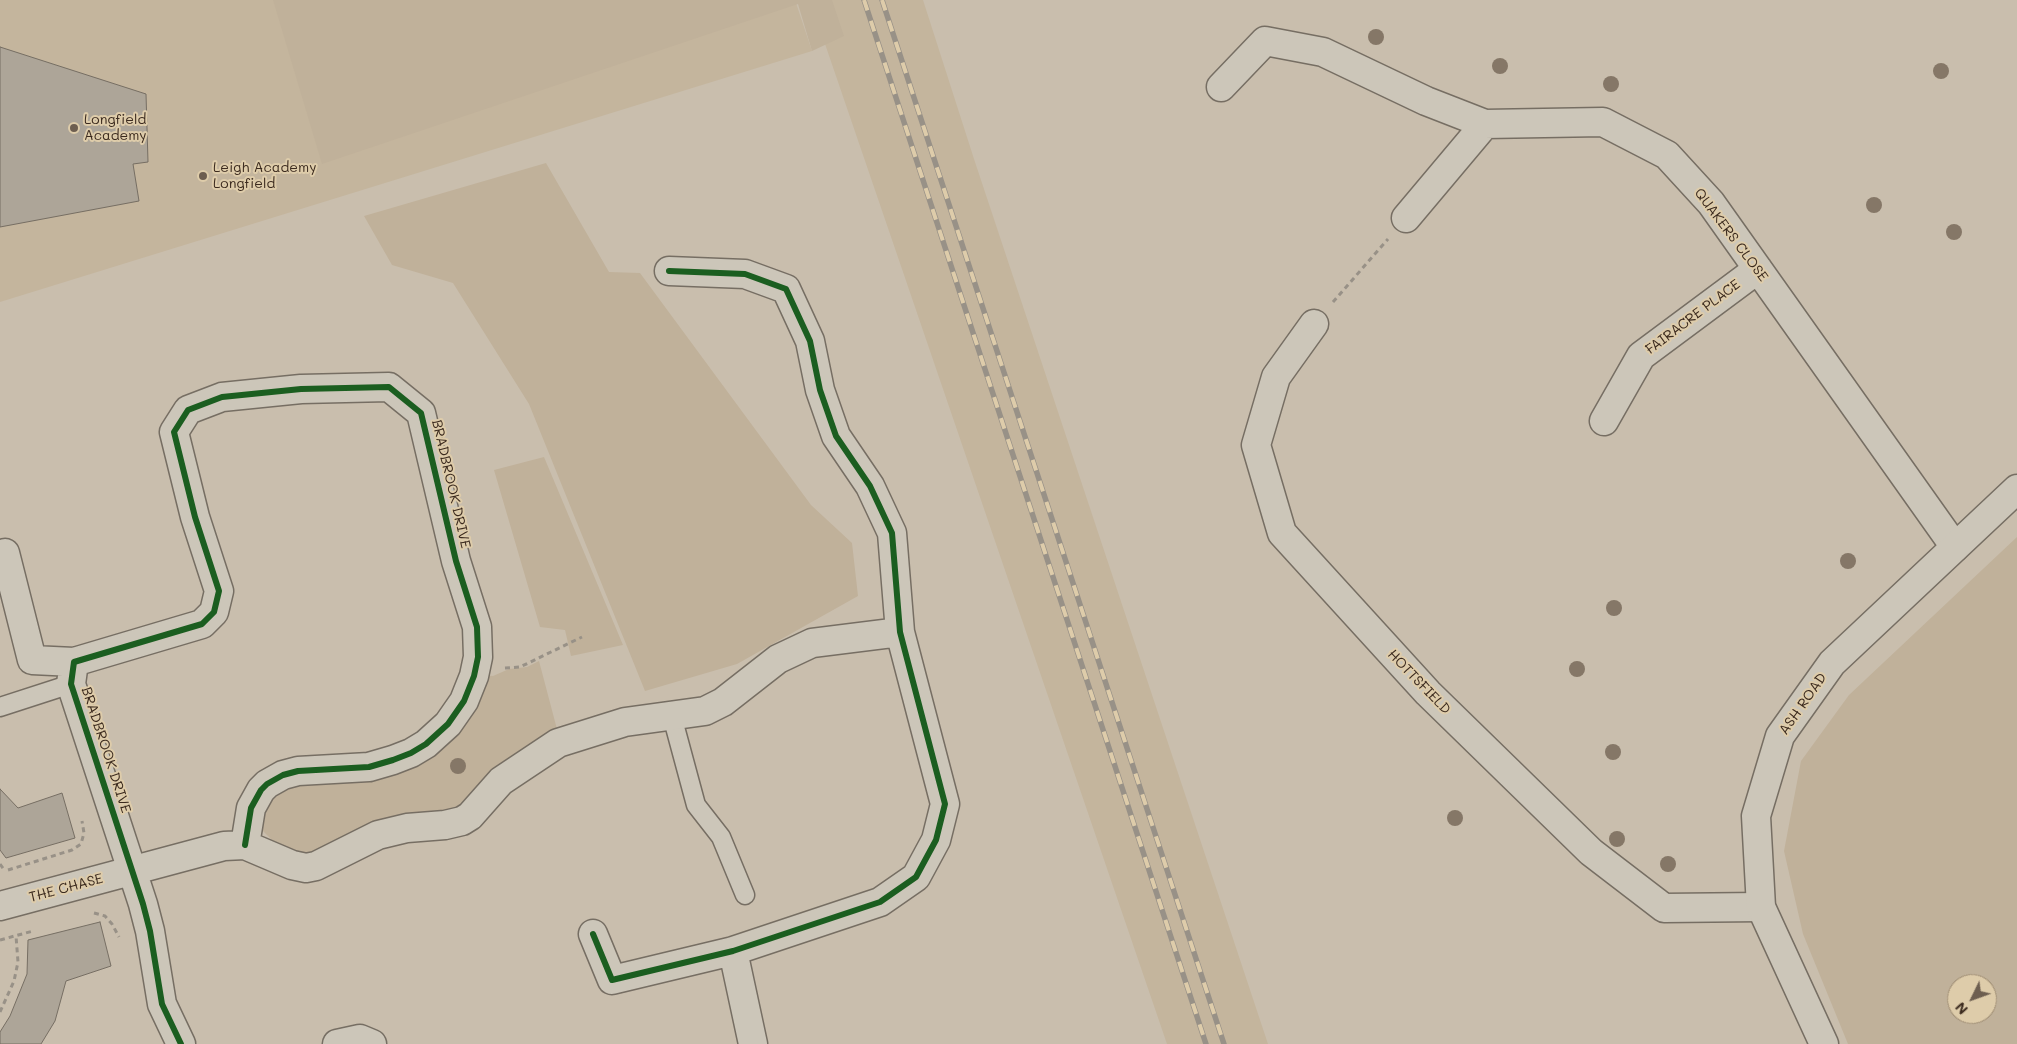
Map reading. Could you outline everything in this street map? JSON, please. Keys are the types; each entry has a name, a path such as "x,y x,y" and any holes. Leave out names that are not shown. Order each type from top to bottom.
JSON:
{"street":[{"path":"1221,88 1265,41 1323,52 1426,101 1485,124 1406,218"},
{"name":"QUAKERS CLOSE","path":"1485,124 1603,122 1667,155 1711,204 1955,547"},
{"name":"FAIRACRE PLACE","path":"1604,421 1642,356 1758,269"},
{"path":"593,934 612,980 733,951 880,902 916,877 936,840 945,804 900,632 892,534 870,486 836,436 820,390 810,341 786,289 745,274 669,271"},
{"name":"HOTTSFIELD","path":"1314,324 1276,377 1256,445 1282,533 1428,693 1591,852 1664,908 1761,907"},
{"name":"BRADBROOK DRIVE","path":"181,1044 162,1004 150,931 72,673 202,624 214,612 219,590 196,517 174,432 188,410 222,397 301,389 389,387 421,413 456,561 477,627 478,657 474,676 464,701 448,724 411,753 369,766 298,771 283,775 267,784 261,790 251,808 245,845"},
{"name":"ASH ROAD","path":"1824,1044 1761,907 1756,816 1780,736 1832,662 2017,489"},
{"path":"2,554 32,660 72,673"},
{"path":"245,845 297,867 316,866 378,835 407,828 462,821 470,816 501,781 558,743 625,722 698,713 718,705 767,667 806,645 818,641 900,632"},
{"name":"THE CHASE","path":"0,906 215,848 245,845"},
{"path":"733,951 753,1044"},
{"path":"337,1044 360,1040 372,1044"}],"lane":[{"path":"0,707 72,673"},
{"path":"672,716 696,805 721,837 745,895"}],"path":[{"path":"1314,324 1406,218"},
{"path":"474,676 505,668 520,667 582,637"},
{"path":"0,873 72,850 81,844 84,833 82,816"},
{"path":"0,864 5,871"},
{"path":"85,916 94,913 105,916 112,924 121,946"},
{"path":"0,940 42,928"},
{"path":"0,1012 14,981 18,962 16,936"}],"shaded area":[{"name":"Leigh Academy Longfield","path":"0,0 795,0 812,51 0,302"},
{"path":"273,0 832,0 844,36 812,51 798,4 322,164"},
{"path":"810,0 923,0 1268,1044 1167,1044"},
{"path":"546,163 609,272 640,273 811,505 852,543 858,596 737,664 645,691 529,404 453,283 392,265 364,216"},
{"path":"544,457 623,645 571,656 565,630 540,627 494,470"},
{"path":"2017,537 2017,1044 1848,1044 1803,934 1784,851 1801,761 1849,695"},
{"path":"539,661 558,733 517,752 497,767 462,807 448,812 420,812 383,820 314,855 299,855 273,841 263,831 261,825 262,804 286,783 377,775 483,675 493,676 509,669 527,667"}],"building":[{"name":"Longfield Academy","path":"0,47 146,94 148,162 133,164 139,201 0,227"},
{"path":"0,789 18,808 62,793 75,838 6,858 0,850"},
{"path":"100,922 111,966 66,981 55,1021 41,1044 0,1044 0,1032 10,1016 27,974 28,940"}],"railway":[{"path":"864,0 1206,1044"},
{"path":"882,0 1224,1044"}],"cycle path":[{"path":"593,934 612,980 733,951 880,902 916,877 936,840 945,804 900,632 892,533 870,486 836,436 820,390 810,341 786,289 745,274 669,271"},
{"path":"181,1044 162,1004 150,931 143,904 71,684 74,662 202,624 214,612 219,591 195,517 174,432 188,410 222,397 301,389 389,387 421,413 456,561 477,627 478,657 474,676 464,701 448,724 426,744 411,753 369,767 298,771 283,775 267,784 261,790 251,808 245,845"}],"place":[{"name":"Longfield Academy","path":"74,128"},
{"name":"Leigh Academy Longfield","path":"203,176"}]}
